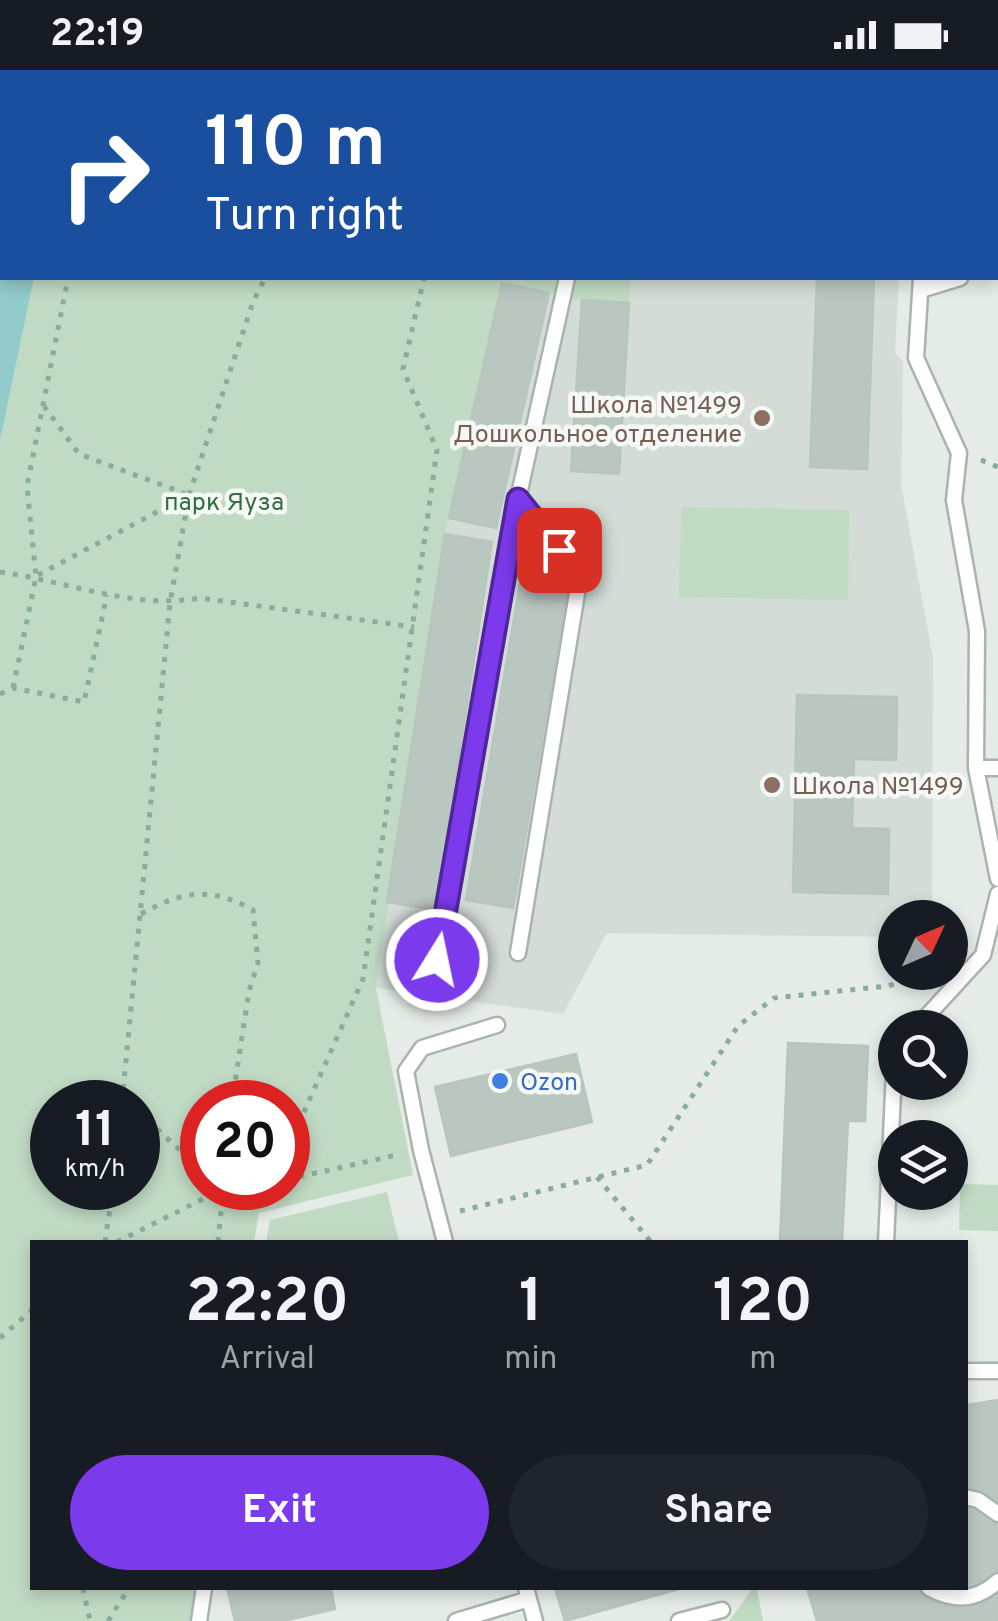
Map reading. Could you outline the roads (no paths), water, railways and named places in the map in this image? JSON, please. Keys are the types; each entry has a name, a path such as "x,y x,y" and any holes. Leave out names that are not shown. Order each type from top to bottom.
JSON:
{"lane":[{"path":"437,960 518,499 567,280"},
{"path":"947,280 921,284 916,358 959,453 954,500 976,631 976,768 998,879"},
{"path":"518,499 580,575 518,953"},
{"path":"976,768 998,768"},
{"path":"933,1010 983,955 998,894"},
{"path":"445,1240 421,1150 406,1071 422,1048 497,1025"},
{"path":"886,1240 893,1100"},
{"path":"968,1371 998,1371"},
{"path":"968,1498 998,1514"},
{"path":"934,1590 943,1595 972,1597 998,1581"},
{"path":"199,1621 204,1590"},
{"path":"456,1621 528,1593 535,1621"},
{"path":"680,1621 722,1610"}],"water":[{"path":"0,280 34,280 0,441"}],"place":[{"name":"Школа №1499 Дошкольное отделение","path":"762,418"},
{"name":"Школа №1499","path":"772,785"},
{"name":"Ozon","path":"500,1081"}],"park label":[{"name":"парк Яуза","path":"224,501"}]}
